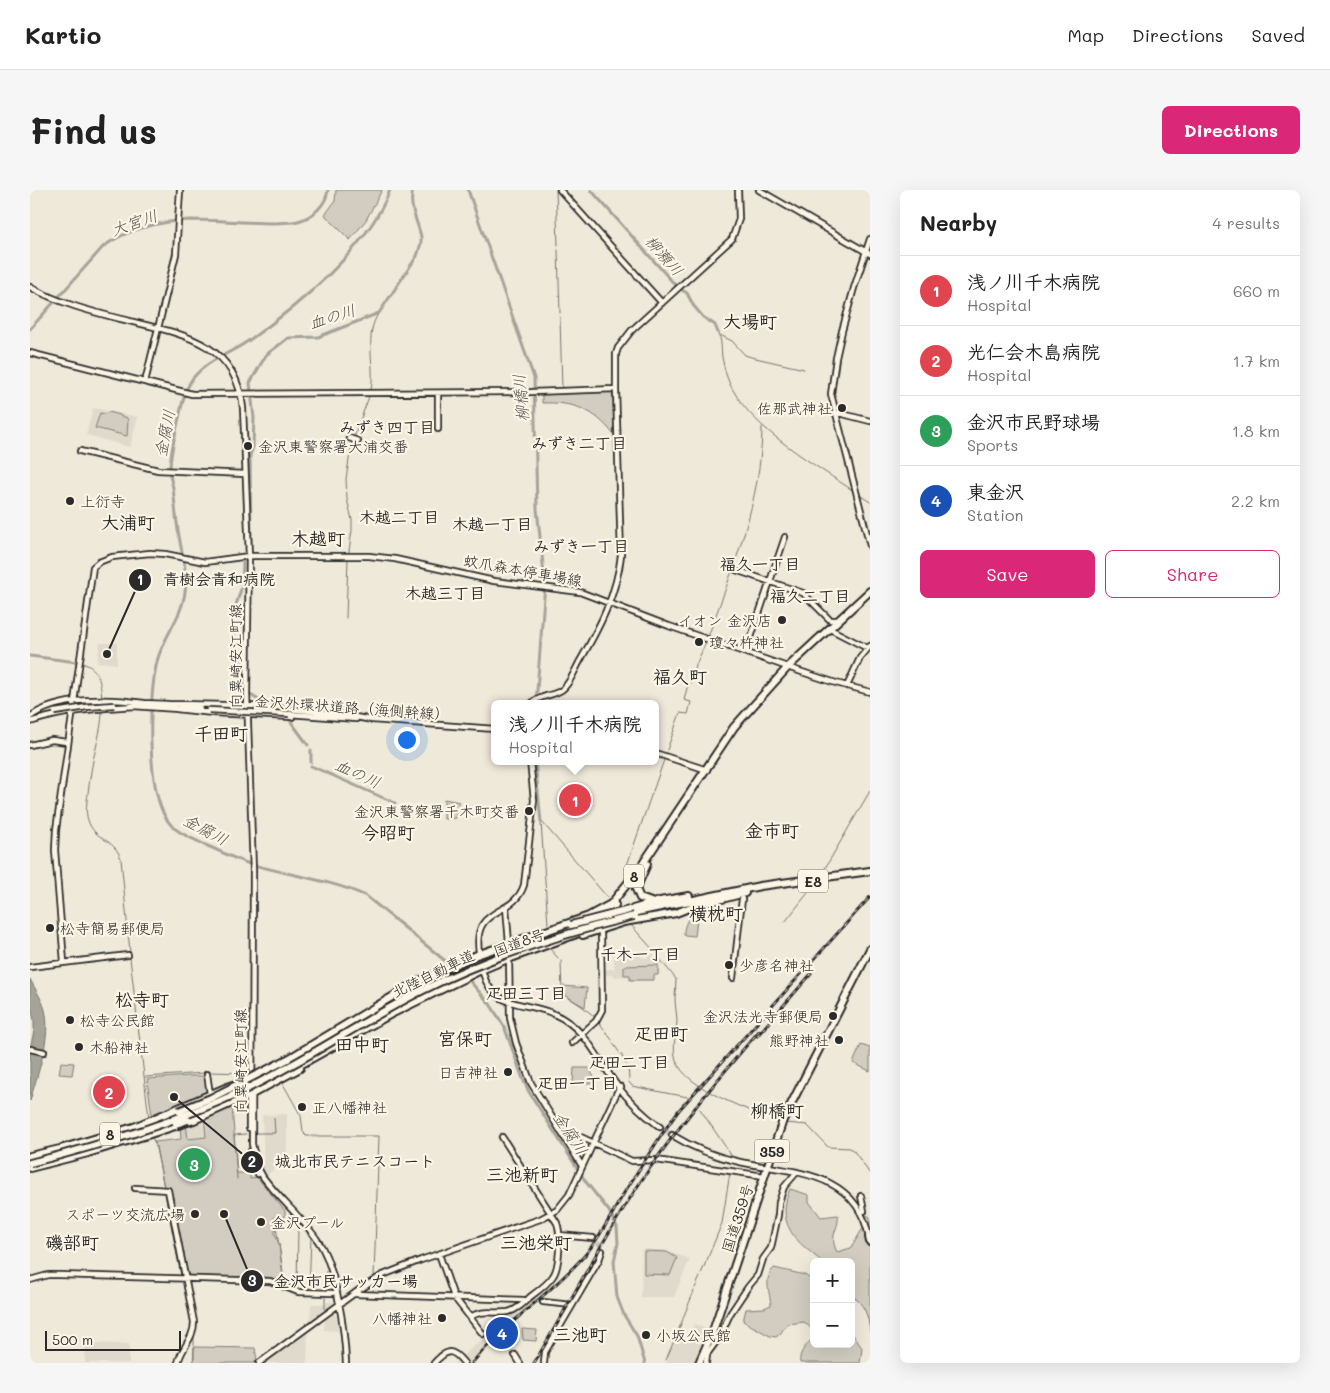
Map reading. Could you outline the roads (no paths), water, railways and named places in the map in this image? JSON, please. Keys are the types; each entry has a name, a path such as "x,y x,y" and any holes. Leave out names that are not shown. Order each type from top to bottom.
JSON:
{"highway":[{"name":"国道8号","path":"30,1156 134,1127 211,1098 288,1059 404,989 437,972 526,937 589,916 611,904 640,868 734,727 809,646 870,591"},
{"name":"国道8号","path":"789,667 870,595"},
{"name":"国道8号","path":"30,1168 144,1136 176,1124 258,1088 393,1013 457,982 509,958 582,932 598,921 631,886 648,863 706,770"},
{"path":"648,863 637,883 636,891 638,896 644,900 660,901 778,884"},
{"name":"北陸自動車道","path":"30,1162 121,1135 185,1113 260,1078 408,995 473,964 537,939 685,901 778,884 870,873"},
{"name":"北陸自動車道","path":"30,1162 122,1138 181,1118 240,1092 316,1052 403,1001 474,967 545,940 633,914 756,890 870,873"},
{"path":"556,942 600,931 660,901"},
{"path":"526,937 571,925 633,914"},
{"name":"国道359号","path":"699,1363 713,1331 788,1106 870,948"},
{"path":"322,1044 437,972"},
{"path":"316,1052 398,1008 457,982"},
{"path":"134,1127 251,1075 374,1007"},
{"path":"144,1136 184,1124 251,1095 350,1037"}],"street":[{"path":"145,382 175,259 180,190"},
{"path":"560,190 662,303"},
{"path":"536,700 562,690 568,683 593,639 610,602 620,568 622,555 616,354 621,342 632,330 732,239 739,219 738,190"},
{"path":"759,190 868,253"},
{"path":"870,239 868,253 854,288 836,358 831,394 870,546"},
{"name":"向粟崎安江町線","path":"30,288 67,305 158,329 198,342 218,354 229,370 239,394 243,408 247,556 246,715 252,871 252,1144 257,1166 263,1177 272,1190 319,1242 330,1266 341,1320 346,1363"},
{"path":"30,353 192,394 616,390"},
{"path":"438,392 438,429"},
{"path":"835,412 870,421"},
{"path":"349,438 358,441"},
{"path":"80,451 173,472 215,471 244,473"},
{"path":"746,652 785,537"},
{"name":"蚊爪森本停車場線","path":"74,702 93,567 112,558 150,553 160,553 205,562 247,556 348,556 395,559 494,581 580,592 669,626 789,667 870,692"},
{"path":"736,570 803,593 827,617 833,621 838,620"},
{"path":"809,646 825,630 827,617"},
{"path":"832,630 869,647 860,658 847,686"},
{"path":"798,661 796,667 799,670"},
{"path":"30,720 38,712 74,702 100,699 165,704 201,710"},
{"path":"64,962 55,843 74,702"},
{"path":"121,705 145,702"},
{"path":"165,704 246,705 318,711 372,720"},
{"name":"金沢外環状道路（海側幹線）","path":"30,720 55,712 87,706 121,705 491,729"},
{"path":"30,720 100,708 136,706"},
{"path":"176,709 246,715 351,719"},
{"path":"30,745 52,740 68,742"},
{"path":"659,754 706,770"},
{"path":"530,765 534,800 525,880 520,894 506,907 493,913 482,924 478,938 486,983 494,994 510,1002 514,1001 554,1010 568,1018 583,1033 620,1088 661,1126"},
{"path":"732,978 742,899"},
{"path":"506,907 509,944"},
{"path":"572,1043 596,1021 602,1010 600,931"},
{"path":"30,967 128,955"},
{"path":"509,958 512,1029 531,1083 582,1168"},
{"path":"30,1049 44,1052"},
{"path":"207,1074 210,1094"},
{"path":"259,1363 353,1294 389,1272 552,1214 565,1203 620,1088"},
{"name":"向粟崎安江町線","path":"251,1095 250,1143 254,1166 261,1179 318,1245 325,1259 338,1306"},
{"path":"673,1134 719,1154 816,1175"},
{"path":"470,1317 478,1312 508,1312 515,1309 549,1281 555,1274 557,1266 558,1227 552,1214 502,1136"},
{"path":"581,1137 631,1161 656,1160 764,1176"},
{"path":"768,1166 816,1175 852,1197 864,1211"},
{"path":"706,1363 707,1354 719,1338 730,1314 758,1275 763,1259 771,1248 779,1202 784,1187 797,1172"},
{"path":"837,1187 859,1208 865,1221 869,1239"},
{"path":"135,1188 168,1190 194,1327 192,1337 180,1354 178,1363"},
{"path":"861,1196 870,1228"},
{"path":"559,1235 593,1238"},
{"path":"544,1363 545,1352 599,1260 602,1251"},
{"path":"439,1254 454,1297 483,1334"},
{"path":"30,1280 48,1275 59,1275 270,1281 298,1292 333,1293"},
{"path":"353,1294 524,1300"},
{"path":"543,1302 572,1305"},
{"path":"434,1363 443,1354 451,1351 464,1363"},
{"path":"514,1355 520,1363"}],"waterway":[{"name":"大宮川","path":"30,329 103,247 122,235 156,224 191,220 295,222 309,217 318,210 325,201 328,190"},
{"name":"金腐川","path":"390,190 380,212 366,233 330,274 268,327 241,346 205,366 190,382 181,407 173,444 170,472 186,585 183,601 161,650 155,674 151,719 153,769 163,811 171,825 178,831 247,863 337,885 366,896 460,973"},
{"name":"血の川","path":"251,546 250,455 253,447 254,418 250,383 266,355 288,338 318,337 379,313 417,256 420,246 421,237 412,202 413,190"},
{"name":"柳橋川","path":"468,190 534,378 537,509 545,583 536,700"},
{"path":"556,190 558,245"},
{"name":"柳瀬川","path":"591,190 677,287 687,293 693,305 703,317 715,325 719,335"},
{"path":"558,250 560,313"},
{"path":"371,390 371,340 374,321 379,313"},
{"path":"560,317 562,389"},
{"path":"719,335 727,378 743,405 771,433 805,459 855,492"},
{"path":"720,335 732,341 745,355 804,369"},
{"path":"354,437 370,394"},
{"path":"708,637 736,560 751,508 761,454 762,427"},
{"path":"346,618 348,558 352,530 346,479 352,441"},
{"path":"858,494 870,502"},
{"name":"血の川","path":"241,689 238,687 240,661 232,641 236,605 242,586 243,562"},
{"path":"667,750 680,713 688,714 691,702 684,700 687,688 694,678 696,665 706,642"},
{"name":"大宮川","path":"30,656 77,662"},
{"path":"81,663 92,668 98,676 102,698"},
{"name":"血の川","path":"249,694 265,704 281,705"},
{"path":"102,710 90,776 87,813 91,827 114,847 121,859 130,952"},
{"name":"血の川","path":"289,719 308,745"},
{"name":"血の川","path":"311,750 311,762"},
{"path":"653,791 664,760"},
{"name":"柳橋川","path":"535,765 541,822"},
{"name":"血の川","path":"311,766 395,803"},
{"path":"824,870 870,791"},
{"path":"626,868 652,793"},
{"path":"541,822 548,924"},
{"path":"542,822 608,898"},
{"path":"785,922 811,889"},
{"path":"630,924 655,952"},
{"path":"550,949 558,958"},
{"path":"130,958 149,1118"},
{"path":"659,958 676,979 677,1022 674,1050 676,1060 682,1071 692,1080 721,1098 779,1122"},
{"path":"561,961 562,993 595,1017"},
{"name":"金腐川","path":"467,978 490,1004 504,1026 529,1092 586,1182 609,1211 617,1227 618,1243 614,1261 617,1297 624,1315 637,1336 645,1363"},
{"path":"599,1022 604,1029"},
{"path":"606,1032 612,1040"},
{"path":"613,1043 619,1052"},
{"path":"621,1054 626,1064"},
{"path":"628,1066 629,1079"},
{"path":"209,1072 247,1073"},
{"path":"145,1077 205,1073"},
{"path":"282,1082 301,1116 303,1131 306,1136 379,1136 374,1276"},
{"path":"629,1082 632,1086 671,1094"},
{"path":"672,1094 688,1097"},
{"path":"700,1109 731,1155"},
{"path":"255,1133 275,1133 274,1118"},
{"path":"786,1123 807,1125 828,1147 850,1148 870,1174"},
{"path":"237,1179 234,1135 246,1134"},
{"path":"152,1137 164,1187"},
{"path":"726,1197 730,1173"},
{"path":"165,1194 181,1276"},
{"path":"707,1260 722,1223 726,1198"},
{"path":"275,1217 284,1285"},
{"path":"297,1290 298,1225"},
{"path":"307,1234 311,1238 309,1290"},
{"path":"701,1274 706,1262"},
{"path":"325,1291 326,1271"},
{"path":"695,1288 700,1277"},
{"path":"183,1281 191,1322"},
{"path":"373,1284 373,1292"},
{"path":"683,1318 694,1291"},
{"path":"325,1296 325,1311"},
{"path":"666,1360 683,1319"},
{"path":"194,1337 194,1345"},
{"path":"193,1363 194,1347"}],"tunnel":[{"path":"660,1127 672,1135"},
{"path":"593,1238 600,1245 602,1251"},
{"path":"525,1300 543,1302"}],"railway":[{"path":"472,1363 485,1348 558,1283 591,1248 624,1193 679,1110 870,897"},
{"path":"757,1036 811,974"},
{"path":"534,1363 605,1240 650,1168 703,1098 759,1031"}],"place":[{"name":"佐那武神社","path":"842,408"},
{"name":"金沢東警察署大浦交番","path":"248,446"},
{"name":"上衍寺","path":"70,501"},
{"name":"イオン 金沢店","path":"782,620"},
{"name":"瓊々杵神社","path":"699,642"},
{"name":"青樹会青和病院","path":"107,654"},
{"name":"浅ノ川千木病院","path":"575,800"},
{"name":"金沢東警察署千木町交番","path":"529,811"},
{"name":"松寺簡易郵便局","path":"50,928"},
{"name":"少彦名神社","path":"729,965"},
{"name":"金沢法光寺郵便局","path":"833,1016"},
{"name":"松寺公民館","path":"70,1020"},
{"name":"熊野神社","path":"839,1040"},
{"name":"木船神社","path":"79,1047"},
{"name":"日吉神社","path":"508,1072"},
{"name":"光仁会木島病院","path":"109,1092"},
{"name":"城北市民テニスコート","path":"174,1097"},
{"name":"正八幡神社","path":"302,1107"},
{"name":"金沢市民野球場","path":"194,1164"},
{"name":"スポーツ交流広場","path":"195,1214"},
{"name":"金沢市民サッカー場","path":"224,1214"},
{"name":"金沢プール","path":"261,1222"},
{"name":"八幡神社","path":"442,1318"},
{"name":"東金沢","path":"502,1333"},
{"name":"小坂公民館","path":"646,1335"}],"district":[{"name":"大場町","path":"750,321"},
{"name":"みずき四丁目","path":"387,426"},
{"name":"みずき二丁目","path":"579,442"},
{"name":"木越二丁目","path":"399,516"},
{"name":"大浦町","path":"128,522"},
{"name":"木越一丁目","path":"492,523"},
{"name":"木越町","path":"318,538"},
{"name":"みずき一丁目","path":"581,545"},
{"name":"福久一丁目","path":"760,563"},
{"name":"木越三丁目","path":"445,592"},
{"name":"福久二丁目","path":"810,595"},
{"name":"福久町","path":"680,676"},
{"name":"千田町","path":"221,733"},
{"name":"金市町","path":"772,830"},
{"name":"今昭町","path":"388,832"},
{"name":"横枕町","path":"716,913"},
{"name":"千木一丁目","path":"640,953"},
{"name":"疋田三丁目","path":"526,992"},
{"name":"松寺町","path":"142,999"},
{"name":"疋田町","path":"661,1033"},
{"name":"宮保町","path":"465,1038"},
{"name":"田中町","path":"362,1044"},
{"name":"疋田二丁目","path":"629,1061"},
{"name":"疋田一丁目","path":"577,1082"},
{"name":"柳橋町","path":"777,1110"},
{"name":"三池新町","path":"522,1174"},
{"name":"磯部町","path":"72,1242"},
{"name":"三池栄町","path":"536,1242"},
{"name":"三池町","path":"580,1334"}]}
